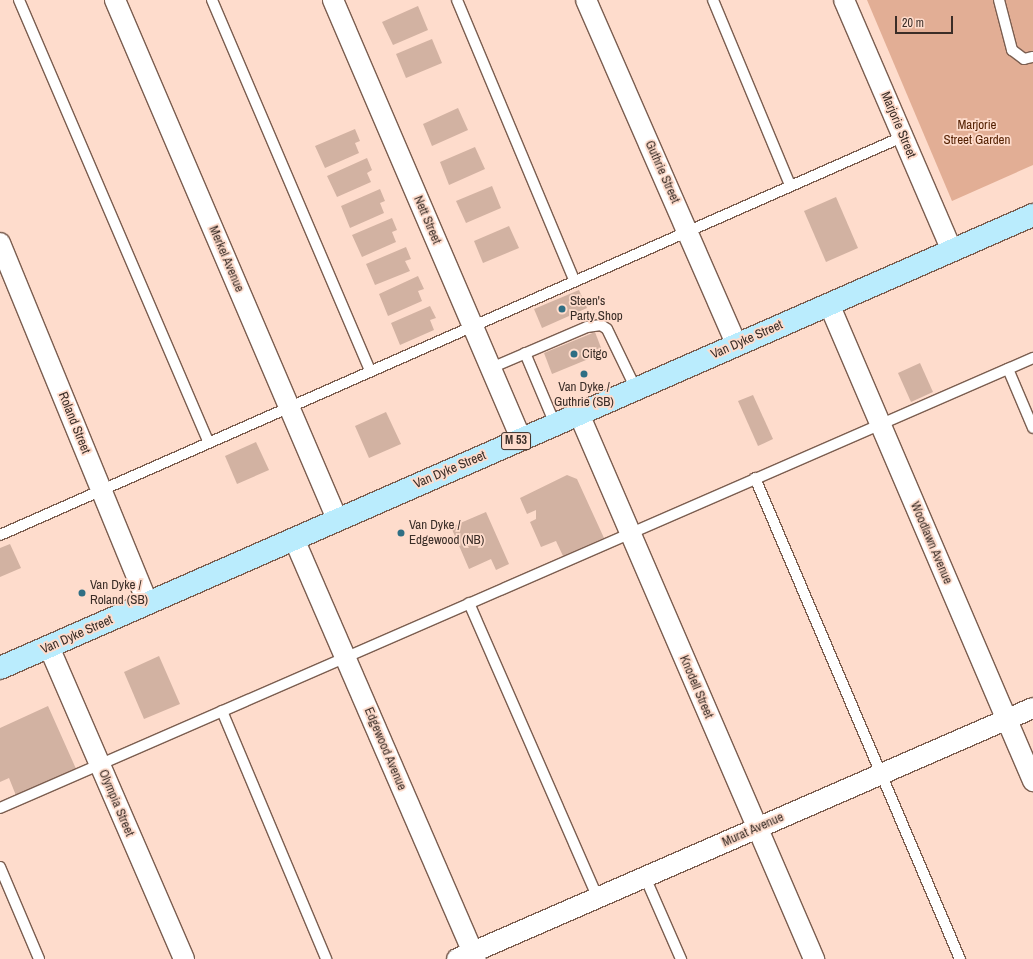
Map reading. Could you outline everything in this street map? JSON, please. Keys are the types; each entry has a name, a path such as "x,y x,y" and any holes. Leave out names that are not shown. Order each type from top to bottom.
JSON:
{"main road":[{"name":"Van Dyke Street","path":"0,668 1033,215"}],"street":[{"name":"Merkel Avenue","path":"115,0 337,519"},
{"name":"Nett Street","path":"333,0 472,326 522,439"},
{"name":"Guthrie Street","path":"586,0 688,230 737,345"},
{"name":"Marjorie Street","path":"844,0 952,251"},
{"name":"Roland Street","path":"0,243 148,603"},
{"name":"Woodlawn Avenue","path":"829,304 1033,781"},
{"name":"Knodell Street","path":"579,414 814,959"},
{"name":"Edgewood Avenue","path":"294,539 345,657 469,957"},
{"name":"Olympia Street","path":"49,647 184,959"},
{"name":"Murat Avenue","path":"469,957 645,877 1033,708"}],"lane":[{"path":"19,0 208,442"},
{"path":"212,0 370,370"},
{"path":"457,0 574,280"},
{"path":"713,0 790,186"},
{"path":"999,0 1012,50 1024,59 1033,57"},
{"path":"0,535 370,370 902,137"},
{"path":"491,368 587,327 601,325 607,329 636,389"},
{"path":"525,353 556,424"},
{"path":"0,808 880,423 1033,358"},
{"path":"1008,369 1033,428"},
{"path":"755,478 960,959"},
{"path":"469,603 598,898"},
{"path":"222,710 326,959"},
{"path":"0,867 39,959"},
{"path":"645,877 681,959"}],"green space":[{"name":"Marjorie Street Garden","path":"867,0 1033,0 1033,165 952,201"}],"building":[{"path":"418,6 428,30 393,45 382,22"},
{"path":"432,39 442,63 406,78 396,54"},
{"path":"458,108 468,130 432,146 423,124"},
{"path":"355,129 360,141 355,143 359,153 325,168 315,146"},
{"path":"475,147 485,169 449,185 440,162"},
{"path":"367,158 372,170 367,173 371,182 337,197 327,176"},
{"path":"492,186 501,208 466,223 456,201"},
{"path":"380,189 385,201 380,203 384,213 350,228 341,206"},
{"path":"836,197 858,248 826,262 804,211"},
{"path":"392,218 397,230 392,232 396,242 362,257 352,235"},
{"path":"509,226 519,248 483,263 474,241"},
{"path":"406,247 411,259 405,261 410,271 375,285 366,264"},
{"path":"418,276 424,289 418,291 422,301 388,316 379,294"},
{"path":"579,290 587,308 542,328 534,309"},
{"path":"430,306 436,318 430,320 434,330 400,345 391,323"},
{"path":"595,332 603,353 552,374 544,353"},
{"path":"920,363 933,392 911,402 898,373"},
{"path":"753,395 773,439 758,446 738,401"},
{"path":"386,412 401,444 369,458 355,426"},
{"path":"256,442 269,470 237,484 225,456"},
{"path":"567,475 577,479 604,538 563,556 556,541 541,547 530,522 536,519 536,510 527,514 520,498"},
{"path":"486,512 509,564 496,570 491,559 469,569 451,527"},
{"path":"10,544 21,568 0,577 0,548"},
{"path":"159,656 180,704 144,719 124,672"},
{"path":"48,706 77,771 17,798 9,778 0,782 0,728"}],"place":[{"name":"Steen's Party Shop","path":"562,309"},
{"name":"Citgo","path":"574,354"},
{"name":"Van Dyke / Guthrie (SB)","path":"584,374"},
{"name":"Van Dyke / Edgewood (NB)","path":"401,533"},
{"name":"Van Dyke / Roland (SB)","path":"82,593"}]}
